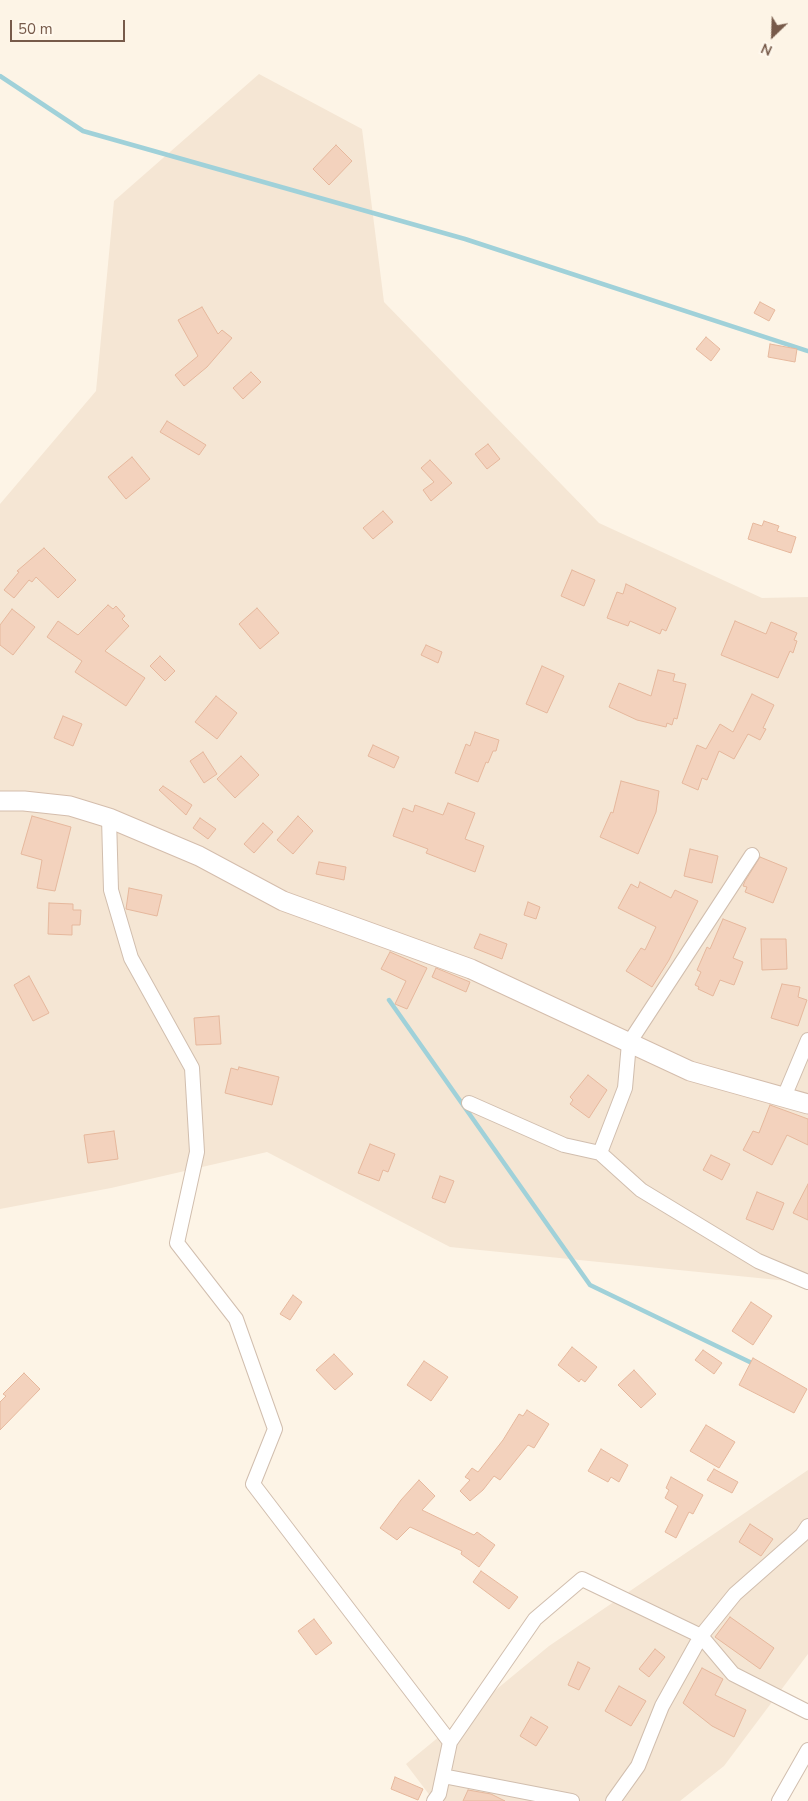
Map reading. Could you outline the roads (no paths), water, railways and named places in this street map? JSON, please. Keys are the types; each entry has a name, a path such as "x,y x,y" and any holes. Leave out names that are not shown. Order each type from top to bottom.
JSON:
{"street":[{"path":"0,801 24,801 70,806 109,818 200,856 283,901 471,969 690,1071 808,1104"},
{"path":"109,818 110,890 131,958 192,1068 197,1152 177,1243 236,1319 275,1429 253,1484 450,1742"},
{"path":"600,1153 625,1088 629,1043 752,855"},
{"path":"784,1098 808,1040"},
{"path":"469,1103 564,1144 600,1153 641,1190 758,1261 808,1282"},
{"path":"613,1801 638,1766 662,1706 701,1636 735,1594 802,1535 808,1526"},
{"path":"434,1801 440,1794 450,1742 535,1619 582,1579 701,1636 733,1674 808,1712"},
{"path":"779,1801 808,1750"},
{"path":"443,1776 572,1801"}],"waterway":[{"path":"0,76 83,131 465,239 808,351"},
{"path":"389,1000 590,1285 756,1365"}]}
